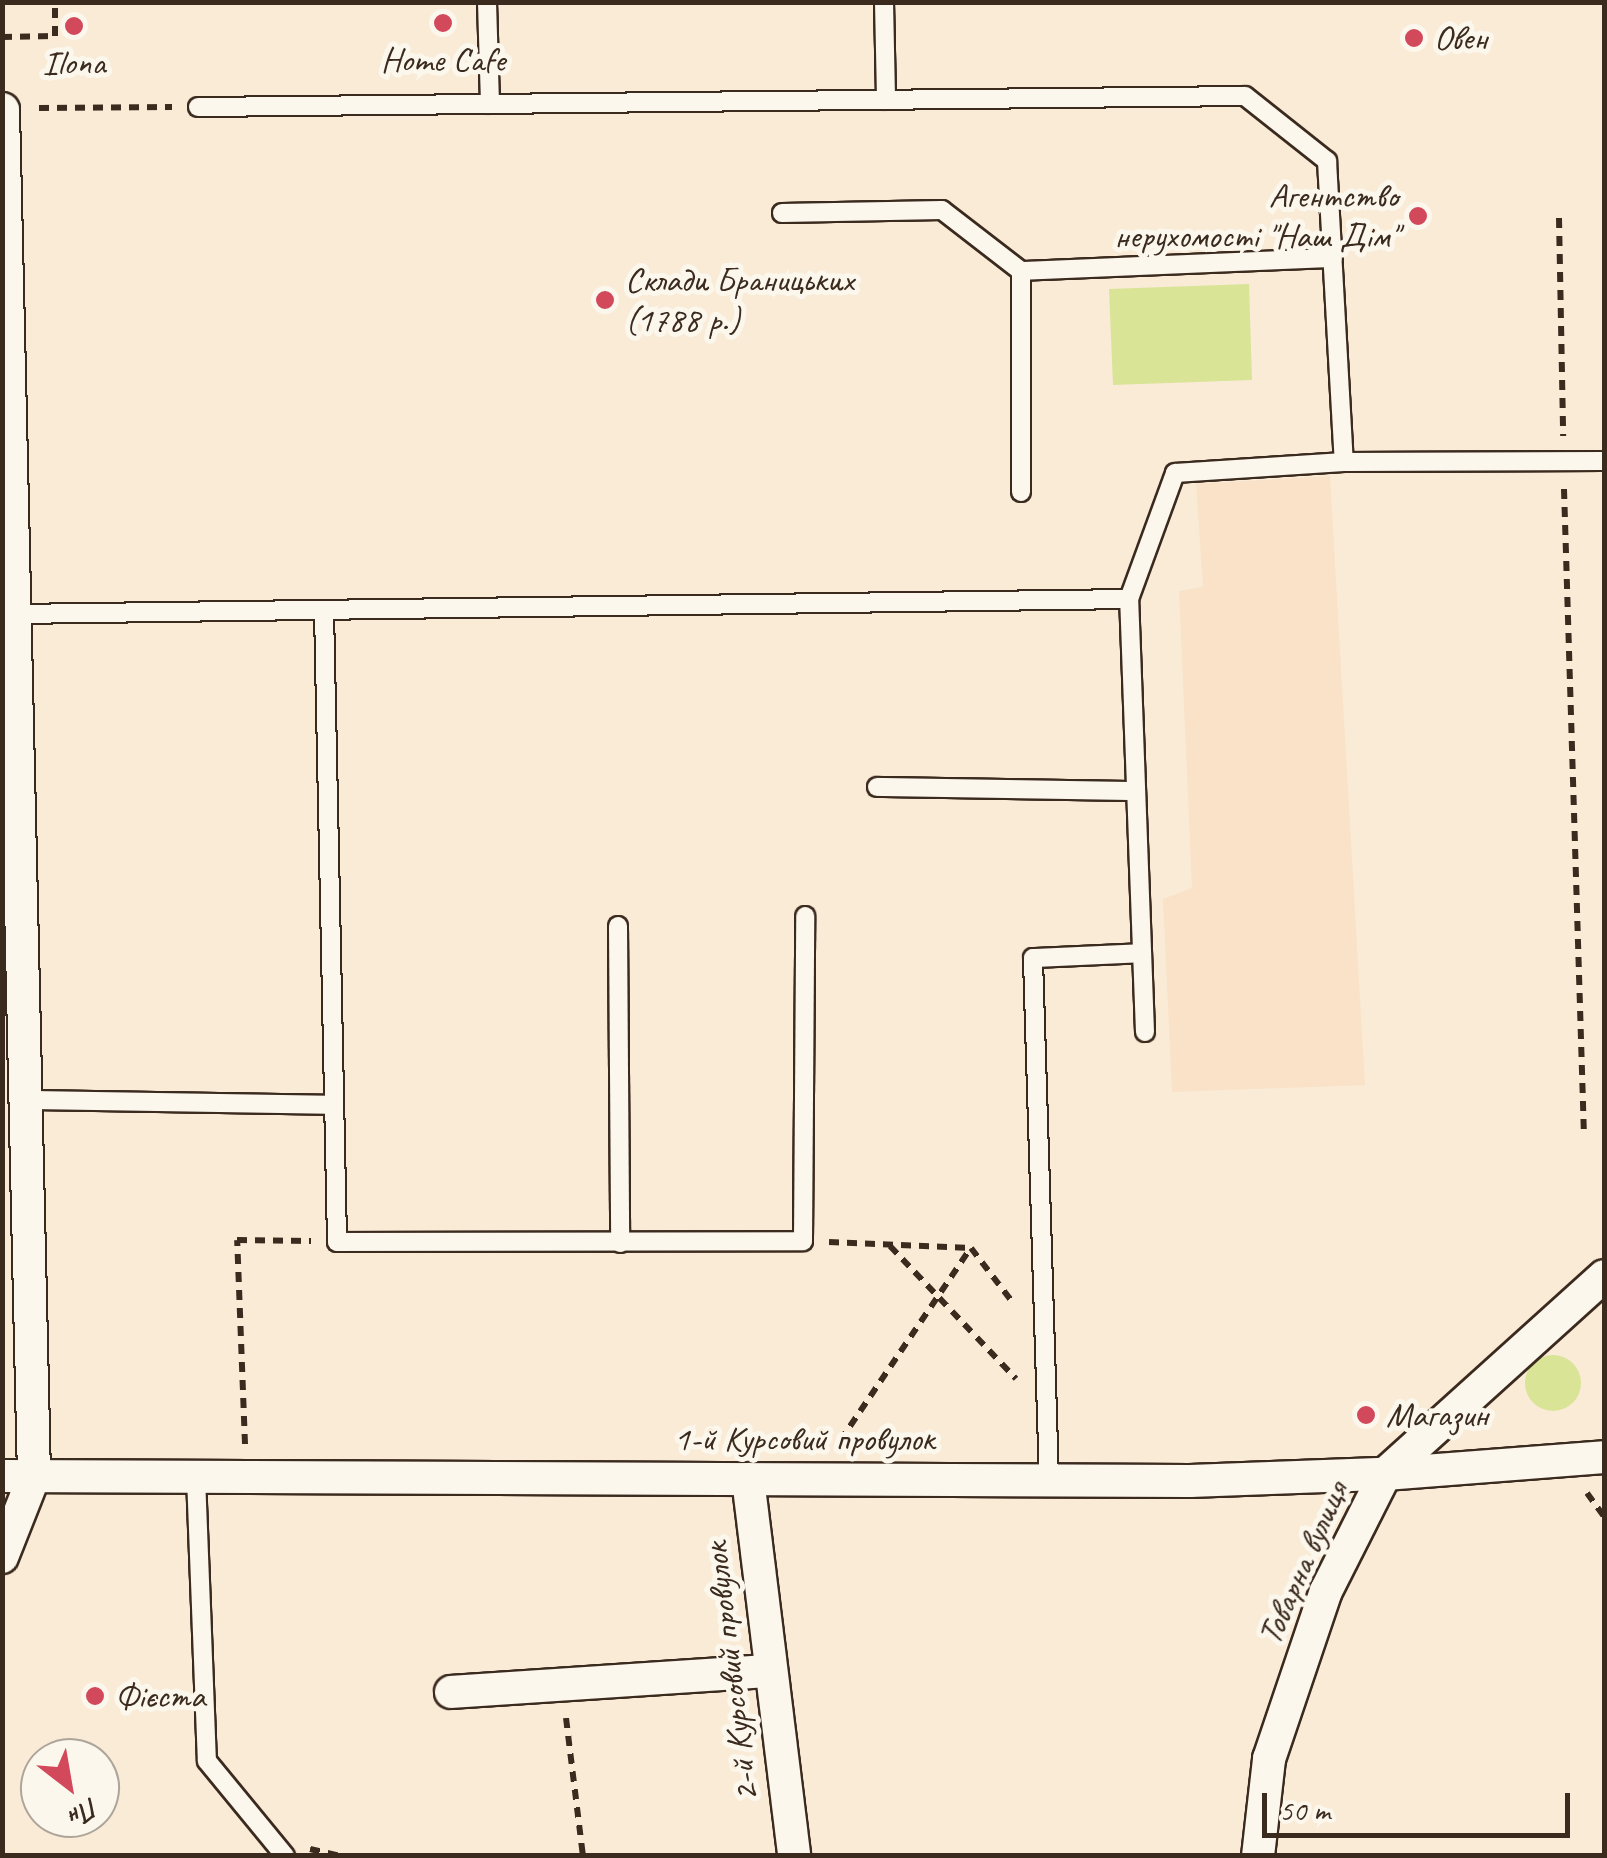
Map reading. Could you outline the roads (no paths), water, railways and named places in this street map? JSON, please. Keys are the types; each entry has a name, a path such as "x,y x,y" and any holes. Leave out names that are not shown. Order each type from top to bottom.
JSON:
{"street":[{"path":"2,1557 18,1476 26,1100 3,109"},
{"name":"Товарна вулиця","path":"1258,1856 1269,1759 1326,1592 1385,1474 1604,1276"},
{"name":"1-й Курсовий провулок","path":"18,1476 1049,1480 1385,1474 1604,1456"},
{"name":"2-й Курсовий провулок","path":"748,1479 794,1856"},
{"path":"451,1692 770,1671"}],"lane":[{"path":"487,2 490,104"},
{"path":"884,2 886,100"},
{"path":"198,107 1244,96 1327,161 1344,462"},
{"path":"782,213 942,210 1021,271 1333,258"},
{"path":"1021,271 1021,492"},
{"path":"1145,1032 1128,598 1175,473 1344,462 1604,460"},
{"path":"14,614 1128,598"},
{"path":"324,610 337,1242 803,1241 805,916"},
{"path":"877,788 1136,790"},
{"path":"618,926 620,1243"},
{"path":"1049,1480 1033,958 1142,953"},
{"path":"26,1100 334,1104"},
{"path":"196,1477 206,1761 284,1856"}],"place":[{"name":"Home Cafe","path":"443,23"},
{"name":"Ilona","path":"74,26"},
{"name":"Овен","path":"1414,38"},
{"name":"Агентство нерухомості \"Наш Дім\"","path":"1418,216"},
{"name":"Склади Браницьких (1788 р.)","path":"605,300"},
{"name":"Магазин","path":"1366,1415"},
{"name":"Фієста","path":"95,1696"}]}
